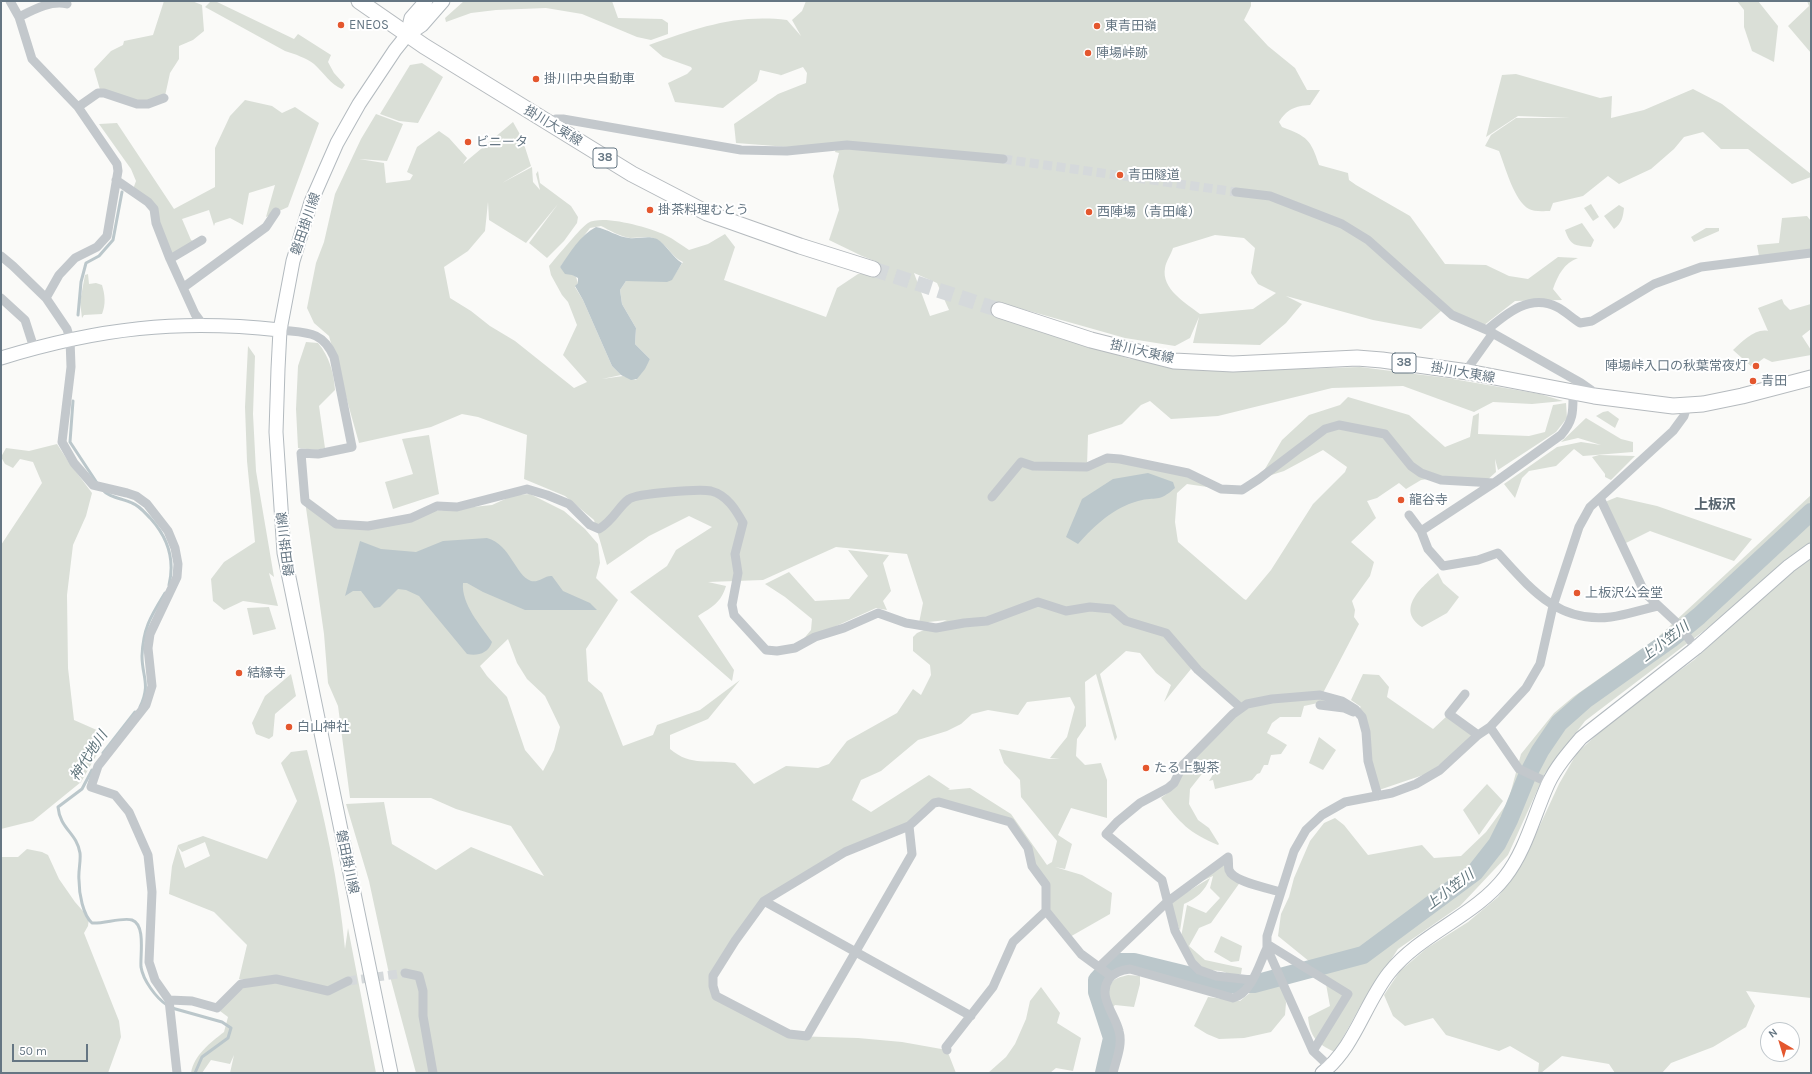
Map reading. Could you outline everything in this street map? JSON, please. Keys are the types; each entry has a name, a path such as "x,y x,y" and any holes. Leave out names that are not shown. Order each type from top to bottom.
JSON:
{"main road":[{"name":"掛川大東線","path":"359,1 407,35 632,174 707,213 800,246 873,269"},
{"name":"掛川大東線","path":"999,310 1091,340 1174,360 1233,364 1357,358 1468,372 1573,393 1687,406 1742,396 1811,378"}],"street":[{"path":"10,1 19,17 32,59 78,107 117,164 116,180 107,236 97,247 75,258 58,274 46,298"},
{"path":"407,35 411,18 426,1"},
{"path":"407,35 422,25 443,1"},
{"path":"19,17 45,5 62,2 67,4"},
{"name":"磐田掛川線","path":"391,1073 284,553 276,432 280,330 293,261 311,202 337,143 376,78 407,35"},
{"path":"78,107 98,93 104,93 137,104 148,104 164,98"},
{"path":"551,124 556,119 563,119 741,150 787,151 847,145 1003,158"},
{"path":"116,180 148,202 154,209 156,223 170,259 195,314 203,325"},
{"path":"1236,192 1270,196 1342,224 1368,240 1452,315 1490,332 1591,390 1594,396"},
{"path":"184,287 266,227 276,212"},
{"path":"170,259 202,240"},
{"path":"1468,372 1468,368 1490,332 1507,312 1523,305 1541,302 1556,306 1580,323 1592,321 1654,284 1701,267 1811,253"},
{"path":"1,256 46,298 67,329 70,339 71,367 62,442 74,463 92,485 136,496 147,504 168,531 175,548 178,564 177,578 150,634 148,648 152,686 146,705 98,766 91,787 115,796 129,812 148,855 152,892 149,962 155,980 169,1005 177,1073"},
{"path":"1,298 25,320 34,348"},
{"path":"1,358 34,348 108,331 149,327 203,325 237,326 303,332 320,338 329,345 334,357 352,447 318,454 301,454 305,501 336,524 368,526 411,518 437,506 457,507 527,489 547,494 569,504 590,525 599,529 609,523 630,499 649,493 712,491 732,504 743,523 735,554 738,573 732,605 734,615 766,650 777,652 795,648 815,637 844,628 878,612 906,623 936,628 964,622 987,621 1038,602 1066,610 1090,607 1112,609 1126,621 1166,633 1198,670 1240,708"},
{"path":"1421,530 1494,483 1566,430 1570,425 1573,415 1573,393"},
{"path":"1687,406 1684,416 1673,431 1590,507 1579,527 1553,606 1540,664 1526,688 1490,727 1478,735 1434,773 1416,784 1392,794 1345,802 1322,815 1306,830 1294,850 1267,936 1267,946 1313,1051 1326,1070 1348,1046 1368,1006 1389,974 1407,952 1485,898 1505,878 1520,855 1546,781 1581,738 1696,648 1789,566 1811,550"},
{"path":"992,498 1021,462 1033,466 1086,467 1107,458 1172,469 1188,474 1221,489 1242,490 1259,479 1325,429 1339,425 1385,434 1411,466 1421,473 1441,480 1494,483"},
{"path":"1600,498 1642,587 1648,596 1676,622 1696,648"},
{"path":"1409,515 1421,530 1428,549 1444,566 1478,560 1498,553 1532,590 1562,612 1579,617 1610,617 1658,606"},
{"path":"1465,694 1449,714 1478,735"},
{"path":"1253,977 1216,976 1199,970 1192,963 1175,931 1162,880 1106,834 1117,822 1140,803 1168,788 1174,783 1183,765 1199,747 1240,708 1247,704 1272,699 1320,695 1342,701 1355,709 1362,717 1364,724 1368,761 1378,796"},
{"path":"1320,706 1350,710 1364,724"},
{"path":"1490,727 1519,769 1546,781"},
{"path":"909,826 912,854 807,1036 794,1036 752,1013 730,1005 716,996 713,986 713,976 735,941 764,901 845,852 909,826 934,803 939,802 1010,822 1028,848 1032,866 1046,885 1046,911 1081,954 1110,975"},
{"path":"1100,968 1167,902 1228,857 1228,869 1234,876 1243,882 1253,883 1281,892"},
{"path":"764,901 970,1016"},
{"path":"947,1050 946,1047 993,987 1013,942 1046,911"},
{"path":"1267,946 1300,964 1348,994 1313,1051"},
{"path":"1112,1073 1120,1044 1119,1031 1105,997 1104,985 1110,975 1120,970 1130,968 1233,998 1241,996 1247,989 1267,946"},
{"path":"405,973 419,976 423,991 423,1016 433,1073"},
{"path":"169,1005 192,1001 217,1008 241,984 276,979 328,991 348,981"},
{"path":"387,1055 394,1073"}],"shaded area":[{"path":"164,1 192,1 202,5 204,31 193,40 179,46 179,59 170,73 165,96 138,103 101,93 94,69 111,51 123,45 124,41 153,35"},
{"path":"211,1 215,1 294,39 298,34 331,55 328,62 334,73 345,85 342,89 338,87 311,62 300,56 285,51 205,7"},
{"path":"464,1 612,1 618,18 662,19 668,23 668,34 651,40 637,37 582,14 546,8 496,10 471,13 446,22 445,18"},
{"path":"806,1 1251,1 1251,6 1244,20 1268,46 1295,68 1307,90 1320,90 1310,105 1300,106 1288,111 1279,122 1282,127 1303,136 1307,140 1319,165 1348,173 1349,180 1356,185 1410,216 1445,264 1486,265 1509,276 1528,279 1558,257 1578,258 1565,266 1559,274 1553,289 1562,300 1515,301 1483,326 1441,311 1421,329 1373,320 1286,296 1302,304 1286,323 1260,345 1193,343 1199,317 1190,338 1175,346 1125,338 1001,303 997,316 1130,359 1298,369 1360,367 1447,378 1540,394 1563,401 1532,404 1493,402 1474,412 1403,386 1332,388 1218,416 1171,419 1150,401 1141,405 1122,424 1088,435 1087,466 1099,461 1158,466 1221,489 1187,484 1177,493 1175,522 1178,542 1244,599 1246,600 1271,570 1313,504 1345,472 1347,467 1323,450 1284,471 1259,479 1282,440 1309,415 1340,405 1348,397 1409,415 1445,447 1470,437 1473,416 1479,413 1478,434 1529,436 1545,432 1553,405 1566,403 1567,418 1556,432 1498,470 1495,459 1496,472 1484,483 1448,476 1421,480 1406,489 1399,483 1377,498 1367,501 1376,518 1351,542 1374,562 1370,576 1352,601 1355,610 1354,617 1359,624 1323,693 1332,700 1304,706 1301,717 1280,717 1272,723 1267,733 1287,745 1281,754 1271,755 1268,765 1264,765 1260,773 1257,774 1252,780 1215,789 1213,780 1209,781 1219,765 1212,765 1205,770 1190,789 1189,804 1198,820 1209,828 1219,844 1218,845 1208,841 1192,831 1180,821 1161,798 1179,781 1183,771 1183,765 1241,708 1185,655 1191,669 1164,702 1171,685 1156,673 1140,653 1126,651 1100,674 1117,737 1115,741 1096,674 1085,682 1086,726 1077,739 1076,756 1085,765 1101,763 1107,780 1107,818 1071,808 1058,835 1072,844 1065,869 1055,867 1082,875 1112,893 1110,914 1068,938 1046,911 1047,885 1010,822 939,802 909,826 845,852 764,901 717,970 711,995 791,1036 858,1038 902,1042 947,1050 956,1073 416,1073 388,969 369,881 346,804 384,802 392,844 436,870 471,847 544,876 511,826 456,809 431,798 350,798 338,706 328,683 324,634 305,501 337,527 435,511 492,505 514,495 530,494 564,511 585,529 598,544 600,563 596,578 618,600 586,649 588,681 602,693 623,746 653,735 657,725 700,710 740,680 708,719 670,735 670,749 678,755 693,760 735,763 754,784 786,766 818,768 829,764 847,741 897,713 913,689 921,695 931,675 930,665 913,651 913,637 917,633 947,620 919,623 923,603 907,554 836,547 763,580 708,582 726,586 719,601 698,616 734,670 732,681 630,592 667,566 676,550 712,527 689,516 649,536 607,565 594,520 565,496 524,479 527,435 478,417 462,414 431,427 359,443 329,336 314,323 307,308 316,263 324,242 335,194 361,139 376,114 403,124 387,161 359,159 384,163 386,183 410,180 413,175 407,172 417,147 439,131 449,138 467,158 463,164 513,122 522,138 531,166 502,183 532,167 533,182 540,190 536,174 538,171 540,183 571,206 578,217 577,223 564,241 547,258 529,243 558,204 526,243 489,220 488,202 485,231 468,251 444,267 450,298 471,311 490,326 515,341 574,388 587,382 563,355 577,325 568,302 562,295 551,275 549,266 585,225 595,221 615,221 649,229 674,240 689,250 708,244 725,234 735,247 724,280 826,317 837,288 858,274 871,274 875,261 829,240 839,210 833,176 839,153 835,152 838,143 788,147 736,143 734,124 778,94 806,83 807,73 803,67 779,76 781,75 760,70 757,81 723,108 675,102 668,83 687,74 692,69 691,67 663,57 649,45 700,28 750,19 787,20 801,36 792,20 802,11","holes":["601,226 630,238 654,238 661,242 676,258 683,262 671,280 626,281 620,290 622,304 636,328 635,344 650,359 636,380 623,376 602,379 621,375 612,366 583,300 575,287 578,283 576,277 560,267 590,228","1215,235 1244,238 1255,248 1251,273 1258,284 1276,293 1253,309 1200,314 1176,295 1167,282 1165,268 1173,248","914,273 937,283 949,310 930,316","508,639 517,663 527,679 545,696 560,727 554,750 543,771 525,750 507,697 487,676 480,666","1070,697 1075,707 1067,737 1050,758 1060,758 1049,759 999,749 1004,763 1020,780 1021,797 1057,841 1052,862 1047,865 1011,814 970,788 948,790 950,789 929,775 871,812 852,800 861,780 881,771 918,740 947,731 961,724 972,714 988,710 1018,715 1027,702"]},
{"path":"1737,1 1758,1 1778,26 1774,62 1752,51 1744,27 1744,10"},
{"path":"1807,1 1811,1 1811,53 1788,26 1809,6"},
{"path":"422,63 443,77 418,123 399,121 380,114 410,65"},
{"path":"1516,74 1600,98 1612,96 1611,118 1644,110 1693,89 1722,104 1811,174 1811,177 1792,184 1748,149 1721,149 1703,132 1684,137 1674,149 1651,169 1619,184 1608,176 1583,196 1553,203 1550,211 1531,210 1524,205 1514,191 1499,151 1485,146 1491,135 1516,118 1570,118 1518,116 1486,137 1502,75"},
{"path":"245,100 272,106 282,113 295,107 319,123 288,207 266,217 275,185 249,193 243,225 230,218 215,223 214,226 209,210 182,219 191,240 198,243 170,259 150,204 132,192 136,181 131,169 99,124 117,123 174,209 215,187 215,148 230,116"},
{"path":"1591,204 1599,217 1593,221 1584,208"},
{"path":"1619,205 1624,208 1622,220 1614,229 1604,216"},
{"path":"1807,216 1811,221 1811,250 1759,256 1757,245 1779,243 1782,218"},
{"path":"1582,223 1594,240 1591,247 1574,244 1567,236 1565,230"},
{"path":"596,227 625,237 650,237 657,239 664,244 675,258 682,263 672,280 667,282 626,281 620,290 622,304 636,328 635,344 650,359 645,369 637,379 631,380 621,375 612,366 583,300 575,286 578,283 578,278 565,274 560,267 580,239"},
{"path":"1706,228 1719,228 1719,231 1694,242 1691,237"},
{"path":"88,274 89,284 96,283 102,285 105,303 102,314 84,315 82,318 80,302 85,275"},
{"path":"1782,299 1784,304 1790,310 1811,304 1811,329 1802,336 1811,350 1811,355 1772,362 1764,358 1752,367 1733,350 1754,334 1768,331 1758,308"},
{"path":"306,342 318,343 322,348 332,371 335,390 319,406 325,448 317,450 298,448 296,409 298,366"},
{"path":"248,346 255,356 253,414 256,471 274,577 269,573 278,606 243,601 224,610 213,601 211,579 224,562 255,542 247,461 245,407"},
{"path":"1608,411 1619,419 1615,428 1596,416"},
{"path":"1586,418 1621,439 1633,442 1633,452 1583,456 1574,449 1556,466 1529,471 1522,478 1515,498 1504,484 1557,447 1581,442 1601,445 1578,438 1561,442"},
{"path":"429,435 439,494 393,509 385,482 413,474 402,439"},
{"path":"57,444 92,493 86,516 73,545 67,595 68,668 74,720 108,735 81,782 33,821 1,829 1,545 42,483 33,462 20,459 13,468 5,464 1,457 6,448 29,451"},
{"path":"1599,455 1635,456 1611,480 1605,477 1605,474 1592,457"},
{"path":"1148,473 1173,482 1175,488 1165,496 1138,501 1120,508 1091,530 1078,544 1066,537 1082,499 1113,479"},
{"path":"1811,495 1811,998 1746,991 1755,1006 1746,1027 1713,1047 1671,1063 1662,1073 1615,1073 1609,1064 1562,1056 1541,1073 1538,1073 1539,1063 1510,1046 1499,1051 1446,1035 1433,1018 1405,1026 1393,1016 1384,995 1400,971 1427,948 1468,922 1498,897 1522,864 1559,784 1577,753 1615,718 1694,660 1718,638 1776,576 1585,721 1545,773 1508,855 1460,906 1398,949 1361,1005 1335,1052 1319,1043 1313,1035 1308,1017 1330,1006 1324,973 1345,956 1310,962 1278,936 1281,914 1289,897 1294,878 1310,841 1324,823 1335,818 1344,825 1368,855 1422,845 1434,858 1461,856 1486,832 1508,802 1521,754 1554,713 1573,697 1657,638"},
{"path":"1617,497 1657,506 1752,539 1734,561 1650,531 1626,543 1600,504"},
{"path":"487,538 502,547 526,578 534,581 552,576 563,591 590,603 597,610 525,610 483,592 467,583 463,583 463,591 468,607 492,642 485,652 471,655 467,654 419,596 406,590 398,589 380,607 374,608 361,591 353,591 345,596 360,541 381,549 416,552 443,541"},
{"path":"848,550 889,555 883,563 891,591 883,601 887,610 876,608 801,642 811,630 812,619 785,597 765,584 789,572 815,601 849,599 868,576"},
{"path":"1438,573 1443,583 1459,597 1447,613 1422,627 1414,620 1411,613 1411,606 1419,591"},
{"path":"269,607 276,629 253,635 247,608"},
{"path":"291,674 296,696 275,714 273,736 269,739 256,734 252,723 265,696"},
{"path":"1363,674 1379,675 1389,687 1387,697 1433,729 1448,715 1475,735 1460,749 1429,773 1379,790 1358,709 1361,707 1351,700"},
{"path":"1319,737 1336,750 1323,770 1309,763"},
{"path":"307,750 335,874 345,949 348,928 376,1073 230,1073 234,1055 230,1064 211,1060 202,1073 191,1073 195,1061 203,1050 224,1032 228,1017 220,1011 241,986 276,979 239,979 247,945 214,912 169,894 172,866 178,845 203,836 267,859 297,801 281,763 291,752","holes":["205,842 210,856 185,868 178,847 182,852"]},
{"path":"1487,784 1503,801 1479,835 1463,810"},
{"path":"27,849 42,852 48,855 59,879 75,902 89,918 88,926 84,933 119,1021 121,1037 108,1073 1,1073 1,857 18,857"},
{"path":"1225,859 1241,881 1211,923 1199,928 1189,946 1205,960 1242,968 1241,974 1230,975 1223,971 1209,970 1199,965 1195,961 1181,937 1187,905 1206,913 1220,898 1210,888 1213,876 1191,886"},
{"path":"1210,878 1206,887 1200,894 1184,904 1180,931 1169,903"},
{"path":"1221,936 1242,946 1239,961 1231,962 1214,952"},
{"path":"1128,975 1140,976 1140,984 1134,1007 1115,1005 1113,1007 1107,996 1111,983 1115,979"},
{"path":"1278,985 1284,987 1286,1003 1285,1015 1271,1032 1244,1038 1219,1039 1194,1026 1208,997 1240,1001 1257,987"},
{"path":"1041,987 1060,1013 1057,1023 1081,1038 1073,1071 1056,1068 1050,1073 988,1073 1006,1057 1015,1044 1026,1019 1030,1001"}],"waterway":[{"name":"神代地川","path":"78,315 81,282 86,263 99,256 113,240 122,192"},
{"name":"神代地川","path":"73,401 70,442 97,483"},
{"name":"神代地川","path":"102,489 112,496 138,506 157,526 169,550 171,567 169,585"},
{"name":"上小笠川","path":"1104,1073 1112,1038 1097,992 1097,980 1108,968 1119,962 1134,962 1224,984 1254,984 1363,955 1475,872 1497,844 1509,820 1527,776 1540,751 1559,723 1585,700 1671,639 1699,616 1811,512"},
{"name":"神代地川","path":"140,707 145,692 142,663 144,638 152,616 165,593"},
{"name":"神代地川","path":"103,753 135,712"},
{"name":"神代地川","path":"92,770 82,789 58,807 62,821 76,840 80,853 79,886 84,910 92,923 128,919 136,923 141,934 142,972 151,988 167,1005"},
{"name":"神代地川","path":"172,1008 222,1022 231,1028 228,1038 202,1057 195,1073"}],"tunnel":[{"path":"1003,159 1236,192"},
{"path":"873,269 999,310"},
{"path":"348,981 405,973"}],"place":[{"name":"ENEOS","path":"341,25"},
{"name":"東青田嶺","path":"1097,26"},
{"name":"陣場峠跡","path":"1088,53"},
{"name":"掛川中央自動車","path":"536,79"},
{"name":"ビニータ","path":"468,142"},
{"name":"青田隧道","path":"1120,175"},
{"name":"掛茶料理むとう","path":"650,210"},
{"name":"西陣場（青田峰）","path":"1089,212"},
{"name":"陣場峠入口の秋葉常夜灯","path":"1756,366"},
{"name":"青田","path":"1753,381"},
{"name":"龍谷寺","path":"1401,500"},
{"name":"上板沢公会堂","path":"1577,593"},
{"name":"結縁寺","path":"239,673"},
{"name":"白山神社","path":"289,727"},
{"name":"たる上製茶","path":"1146,768"}],"district":[{"name":"上板沢","path":"1715,505"}]}
